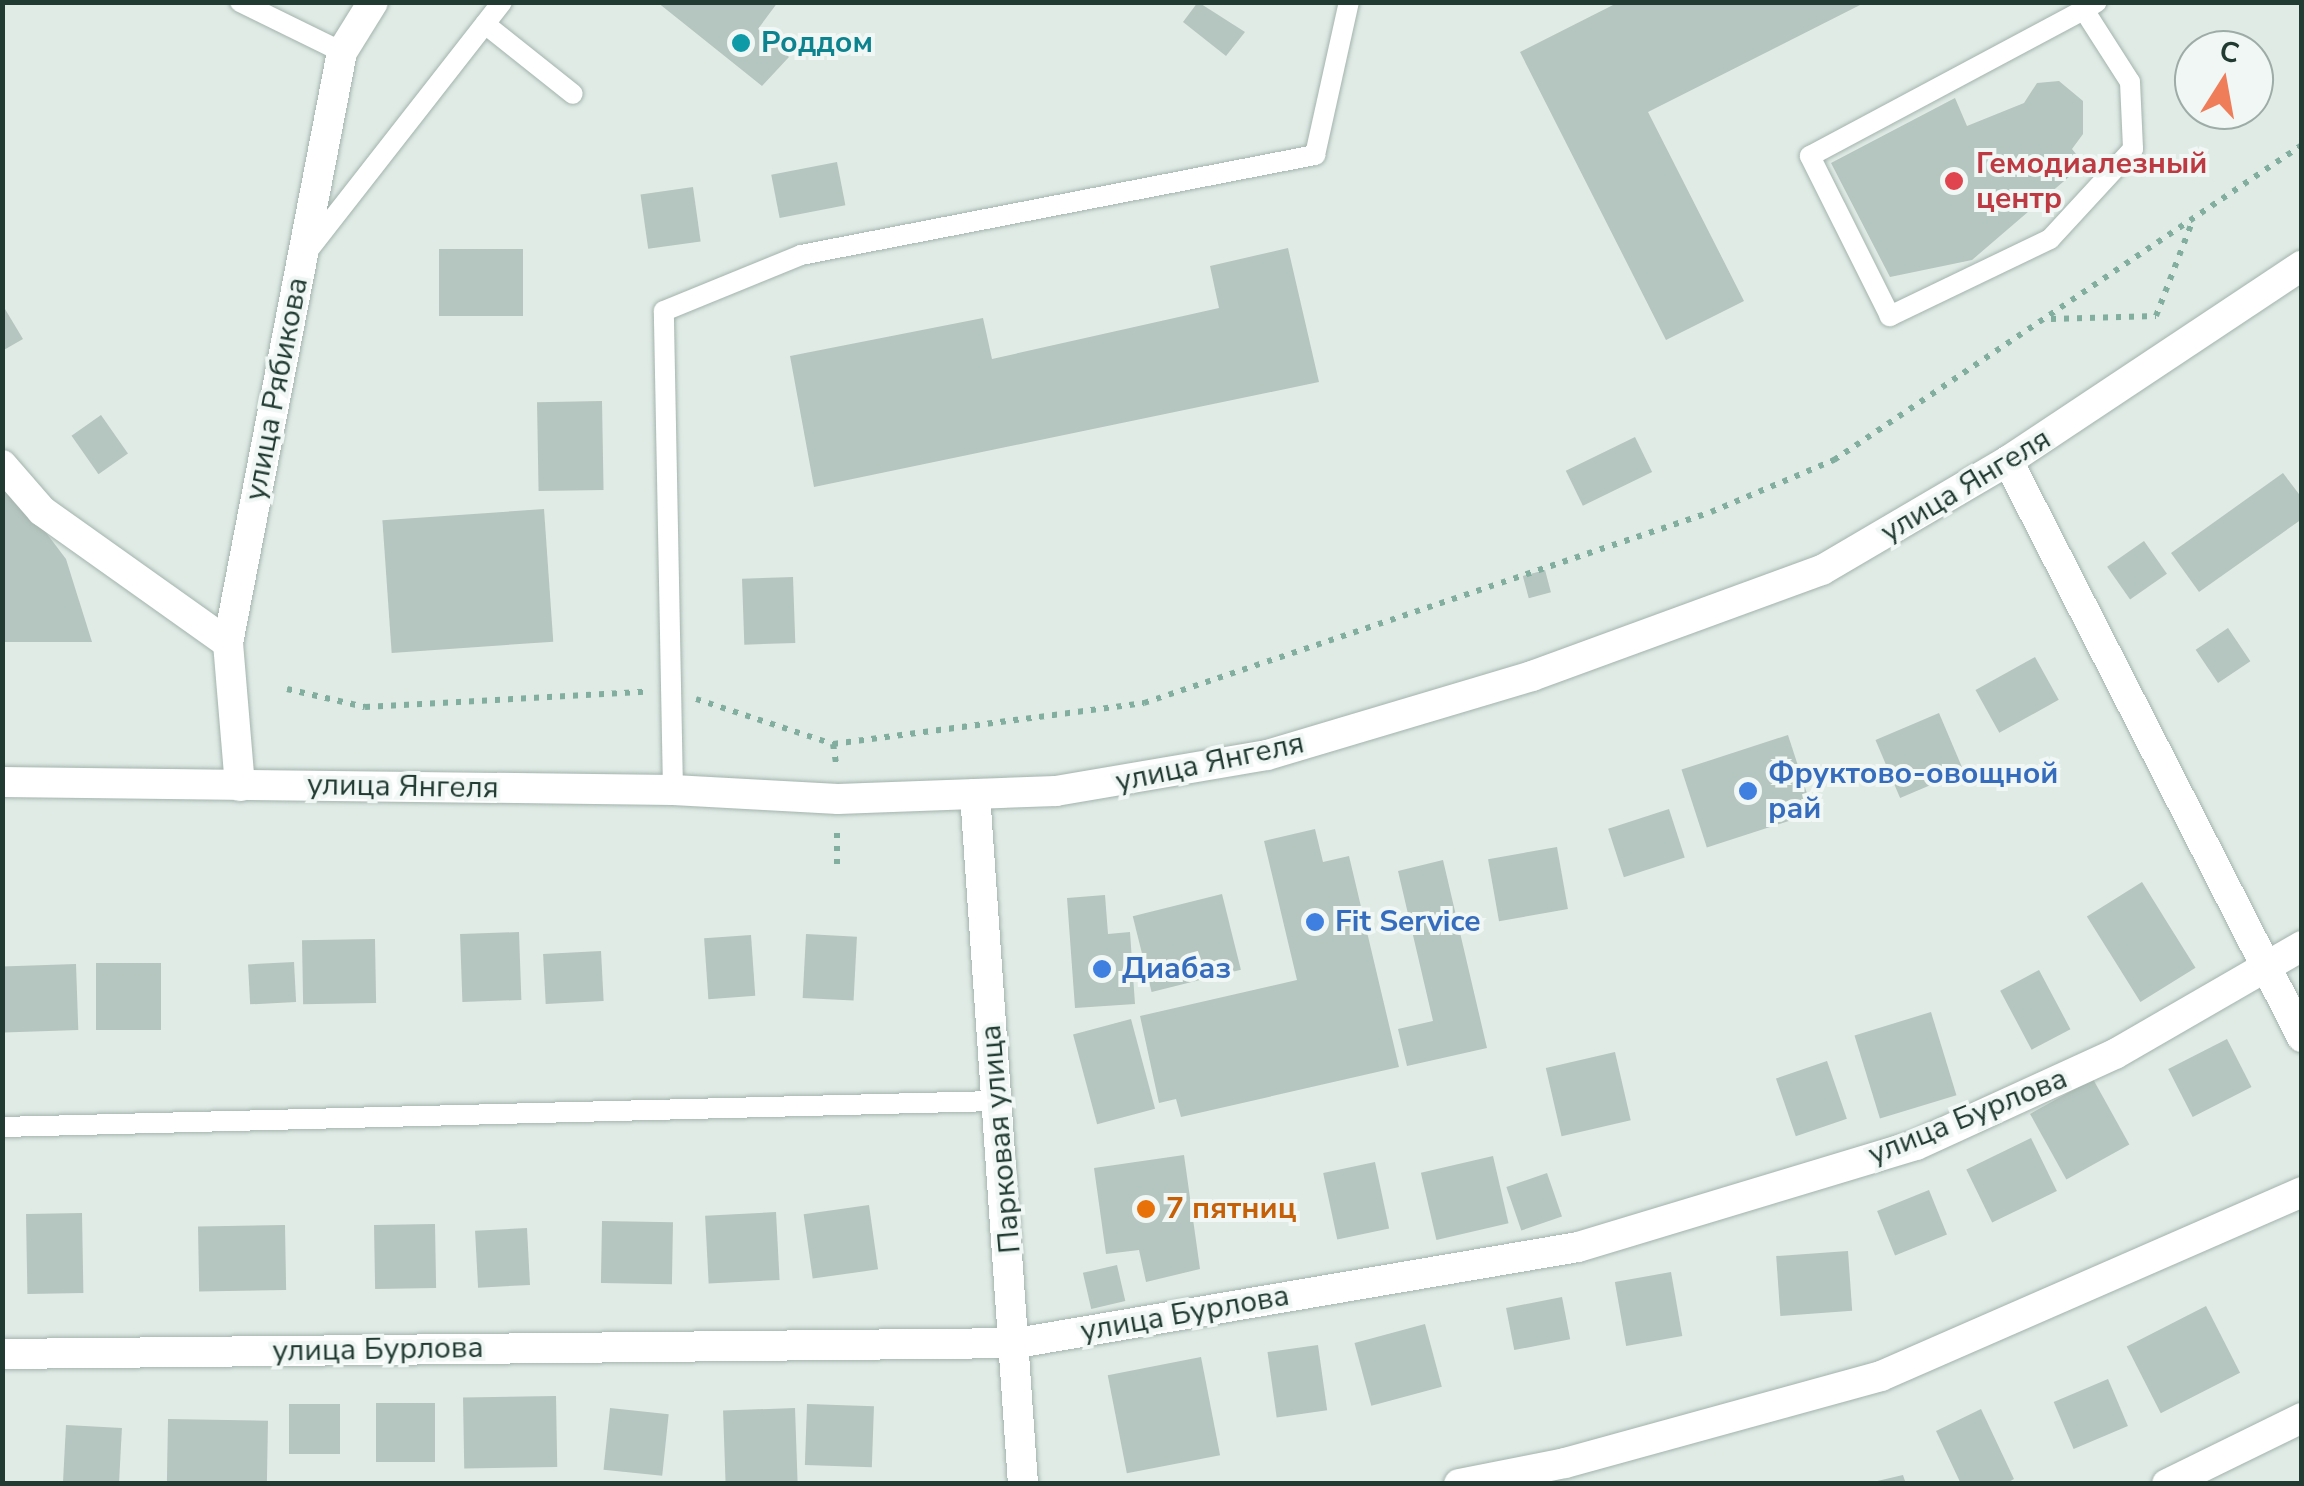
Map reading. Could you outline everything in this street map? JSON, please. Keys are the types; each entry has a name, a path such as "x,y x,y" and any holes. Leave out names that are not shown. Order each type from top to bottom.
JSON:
{"street":[{"name":"улица Рябикова","path":"240,786 228,643 342,52 373,2"},
{"name":"улица Янгеля","path":"2,782 673,790 838,799 1131,782 1248,759 1532,676 1822,570 2008,461 2302,266"},
{"path":"2008,461 2302,1037"},
{"path":"2,466 42,511 228,643"},
{"name":"Парковая улица","path":"975,794 1018,1343 1023,1484"},
{"name":"улица Бурлова","path":"2,1354 1018,1343 1596,1242 1916,1144 2115,1054 2302,946"},
{"path":"1459,1484 1566,1463 1881,1376 2302,1192"},
{"path":"2167,1484 2302,1418"}],"lane":[{"path":"240,2 342,52"},
{"path":"302,258 502,2"},
{"path":"673,790 664,311 802,255 1316,155 1348,2"},
{"path":"2088,7 2130,82 2133,148 2050,239 1890,316 1810,156 2088,7"},
{"path":"485,24 573,94"},
{"path":"2,1127 997,1100"}],"path":[{"path":"286,689 365,707 671,691 833,744 1144,703 1711,512 1834,460 2050,320 2302,146"},
{"path":"2050,320 2156,316 2192,222"}],"building":[{"name":"Роддом","path":"657,2 778,2 758,29 789,57 762,86"},
{"path":"1198,2 1245,32 1226,56 1183,22"},
{"path":"1619,2 1866,2 1648,112 1744,301 1666,340 1520,52"},
{"name":"Гемодиалезный центр","path":"2059,81 2083,101 2083,134 2072,149 2084,164 1972,260 1890,277 1831,163 1955,98 1967,126 2024,103 2037,83"},
{"path":"837,162 845,205 780,218 771,175"},
{"path":"693,187 701,241 648,249 641,194"},
{"path":"1288,248 1319,382 814,487 790,356 983,318 992,359 1219,308 1210,266"},
{"path":"439,249 523,249 523,316 439,316"},
{"path":"2,304 23,339 2,351"},
{"path":"602,401 604,490 539,491 537,402"},
{"path":"101,415 128,454 98,474 72,436"},
{"path":"1635,437 1652,472 1583,506 1566,471"},
{"path":"2283,473 2302,498 2302,519 2199,592 2171,553"},
{"path":"10,485 66,559 92,642 2,642 2,492"},
{"path":"544,509 553,642 392,653 382,520"},
{"path":"2144,541 2167,574 2130,600 2107,567"},
{"path":"1545,570 1551,592 1529,598 1523,576"},
{"path":"793,577 795,643 744,645 742,579"},
{"path":"2228,628 2250,661 2218,683 2196,650"},
{"path":"2035,657 2059,700 1999,733 1976,690"},
{"path":"1939,713 1964,771 1900,798 1875,740"},
{"name":"Фруктово-овощной рай","path":"1788,735 1813,813 1707,848 1681,770"},
{"path":"1669,809 1685,858 1624,877 1608,829"},
{"path":"1315,829 1323,862 1349,856 1399,1067 1181,1117 1176,1099 1159,1103 1140,1016 1297,980 1264,841"},
{"path":"1557,847 1568,909 1499,921 1488,859"},
{"path":"1443,860 1487,1048 1407,1066 1398,1029 1433,1021 1398,871"},
{"path":"2142,882 2196,968 2140,1002 2087,916"},
{"path":"1222,894 1241,970 1152,992 1133,916"},
{"name":"Диабаз","path":"1105,895 1108,934 1130,932 1135,1004 1075,1008 1067,898"},
{"path":"519,932 521,1000 462,1002 460,934"},
{"path":"806,934 857,937 854,1001 803,998"},
{"path":"751,935 755,996 708,999 704,938"},
{"path":"375,939 376,1003 303,1004 302,940"},
{"path":"601,951 604,1001 546,1004 543,954"},
{"path":"294,962 296,1002 250,1004 248,964"},
{"path":"96,963 161,963 161,1030 96,1030"},
{"path":"76,964 78,1030 4,1033 2,967"},
{"path":"2039,970 2070,1029 2032,1050 2000,991"},
{"path":"1931,1012 1956,1095 1880,1119 1854,1035"},
{"path":"1131,1019 1155,1109 1097,1124 1073,1035"},
{"path":"2227,1039 2252,1087 2193,1117 2168,1069"},
{"path":"1615,1052 1631,1120 1562,1136 1546,1068"},
{"path":"1827,1061 1847,1119 1796,1136 1776,1079"},
{"path":"2093,1079 2129,1145 2066,1180 2030,1114"},
{"path":"2031,1138 2057,1191 1992,1223 1966,1170"},
{"name":"7 пятниц","path":"1184,1155 1200,1269 1146,1282 1139,1250 1106,1254 1094,1168"},
{"path":"1493,1156 1509,1223 1436,1240 1421,1173"},
{"path":"1375,1162 1389,1229 1337,1240 1323,1173"},
{"path":"1547,1173 1562,1216 1521,1230 1506,1187"},
{"path":"1929,1190 1947,1235 1895,1255 1877,1211"},
{"path":"869,1205 878,1269 813,1279 804,1214"},
{"path":"776,1212 780,1280 709,1284 705,1216"},
{"path":"82,1213 83,1293 27,1294 26,1214"},
{"path":"602,1221 673,1222 672,1284 601,1283"},
{"path":"435,1224 436,1288 375,1289 374,1225"},
{"path":"285,1225 286,1290 199,1292 198,1227"},
{"path":"527,1228 530,1285 478,1288 475,1231"},
{"path":"1848,1251 1852,1311 1780,1316 1776,1256"},
{"path":"1117,1265 1125,1301 1091,1309 1083,1273"},
{"path":"1671,1272 1682,1336 1626,1346 1615,1282"},
{"path":"1562,1297 1570,1339 1514,1350 1506,1308"},
{"path":"2206,1306 2240,1373 2161,1413 2127,1346"},
{"path":"1425,1324 1442,1387 1371,1406 1354,1343"},
{"path":"1318,1345 1327,1410 1277,1417 1267,1352"},
{"path":"1201,1357 1220,1455 1127,1473 1108,1375"},
{"path":"2108,1379 2128,1426 2074,1449 2054,1402"},
{"path":"556,1396 557,1467 464,1469 463,1398"},
{"path":"376,1403 435,1403 435,1462 376,1462"},
{"path":"289,1404 340,1404 340,1454 289,1454"},
{"path":"807,1404 874,1406 872,1467 805,1465"},
{"path":"610,1408 669,1414 662,1476 604,1470"},
{"path":"795,1408 798,1483 726,1484 723,1411"},
{"path":"1981,1409 2014,1479 2005,1484 1961,1484 1936,1431"},
{"path":"168,1419 268,1421 267,1484 167,1484"},
{"path":"66,1425 122,1428 119,1484 63,1484"},
{"path":"1903,1475 1906,1484 1873,1482"}],"place":[{"name":"Роддом","path":"741,43"},
{"name":"Гемодиалезный центр","path":"1954,181"},
{"name":"Фруктово-овощной рай","path":"1748,791"},
{"name":"Fit Service","path":"1315,922"},
{"name":"Диабаз","path":"1102,969"},
{"name":"7 пятниц","path":"1146,1209"}]}
